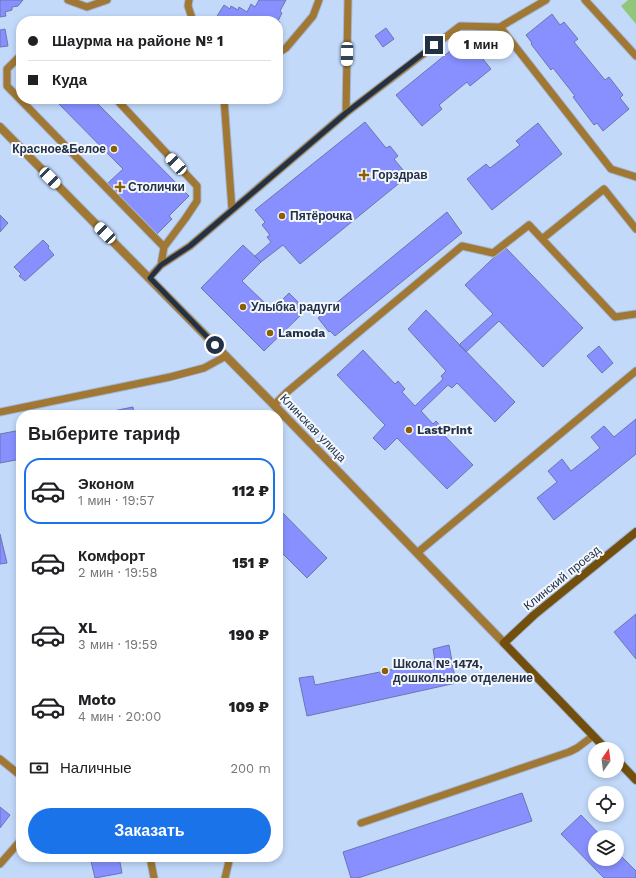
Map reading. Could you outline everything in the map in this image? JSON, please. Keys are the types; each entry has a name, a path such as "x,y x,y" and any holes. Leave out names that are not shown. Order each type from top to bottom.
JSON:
{"street":[{"name":"Клинская улица","path":"0,127 280,410"},
{"name":"Клинская улица","path":"283,413 599,742"},
{"name":"Клинский проезд","path":"504,643 534,615 636,532"},
{"path":"624,767 636,780"}],"lane":[{"path":"68,0 87,7 107,0"},
{"path":"189,0 188,6 191,16"},
{"path":"283,50 313,16 319,0"},
{"path":"346,113 348,0"},
{"path":"150,278 161,265 190,246 346,113 460,26 500,27 546,0"},
{"path":"585,0 636,56"},
{"path":"500,27 611,170 636,177"},
{"path":"16,60 7,69 7,86 16,95"},
{"path":"25,104 164,247"},
{"path":"121,104 197,186 198,200 164,247 161,265"},
{"path":"224,104 232,210"},
{"path":"542,239 604,189 636,229"},
{"path":"274,404 462,246 493,253 529,225 615,317 636,314"},
{"path":"0,412 170,378 204,368 226,356"},
{"path":"417,553 636,371"},
{"path":"361,823 570,752 593,736"},
{"path":"0,759 16,772"},
{"path":"0,864 16,846"},
{"path":"151,862 154,878"},
{"path":"225,878 229,862"}],"green space":[{"path":"628,0 636,0 636,24 621,6"}],"building":[{"path":"0,0 23,0 18,6 12,7 12,10 5,12 6,16 0,17"},
{"path":"259,0 286,0 280,11 282,13 280,16 217,16 224,5 230,9 231,6 238,10 239,7 247,12 251,4 255,7"},
{"path":"552,14 560,25 564,22 578,39 574,42 605,80 609,77 623,95 620,98 629,109 603,131 597,123 594,125 573,97 575,96 553,68 551,70 526,35"},
{"path":"386,28 394,39 383,47 375,36"},
{"path":"5,29 8,46 0,47 0,30"},
{"path":"466,38 491,69 470,86 467,82 439,105 442,109 422,126 396,95"},
{"path":"59,104 98,104 189,196 169,216 172,219 157,234 107,184 123,169"},
{"path":"365,122 386,148 390,146 398,156 394,159 408,176 300,264 283,245 261,262 255,256 271,242 267,237 270,235 262,225 265,222 255,210"},
{"path":"538,123 562,154 492,210 467,179 486,164 490,168 520,145 516,141"},
{"path":"447,212 462,233 335,336 330,331 329,332 318,318"},
{"path":"0,215 8,223 0,232"},
{"path":"43,240 49,246 48,248 54,255 25,281 19,276 21,274 14,267"},
{"path":"243,245 261,262 242,281 272,310 289,293 306,310 264,351 201,288"},
{"path":"505,247 583,328 543,367 499,321 466,352 459,345 493,314 465,285"},
{"path":"426,310 515,402 495,422 457,383 452,388 448,385 421,411 433,424 436,421 444,430 441,432 473,465 447,489 397,438 385,450 373,438 385,425 337,375 363,350 395,384 398,381 405,389 402,392 415,406 443,379 441,376 446,371 408,329"},
{"path":"599,346 613,363 602,373 587,356"},
{"path":"133,407 133,410 118,410"},
{"path":"636,419 636,454 554,520 537,498 557,482 548,471 562,459 571,471 600,448 591,437 604,426 614,437"},
{"path":"16,431 16,460 0,463 0,434"},
{"path":"283,513 327,558 307,578 283,554"},
{"path":"0,534 7,563 0,564"},
{"path":"636,614 636,659 614,632"},
{"path":"449,645 456,683 307,716 299,678 313,676 315,685 435,661 433,649"},
{"path":"522,793 532,821 358,878 351,878 343,852"},
{"path":"0,807 10,815 0,828"},
{"path":"581,815 595,830 588,830 588,862 561,834"},
{"path":"624,859 636,871 636,878 604,878 592,866 624,866"},
{"path":"91,862 120,862 122,873 95,878"}],"place":[{"name":"Красное&Белое","path":"114,149"},
{"name":"Горздрав","path":"364,175"},
{"name":"Столички","path":"120,187"},
{"name":"Пятёрочка","path":"282,216"},
{"name":"Улыбка радуги","path":"243,307"},
{"name":"Lamoda","path":"270,333"},
{"name":"LastPrint","path":"409,430"},
{"name":"Школа № 1474, дошкольное отделение","path":"385,671"}],"route":[{"path":"215,345 150,278 161,265 190,246 346,113 434,45"}]}
